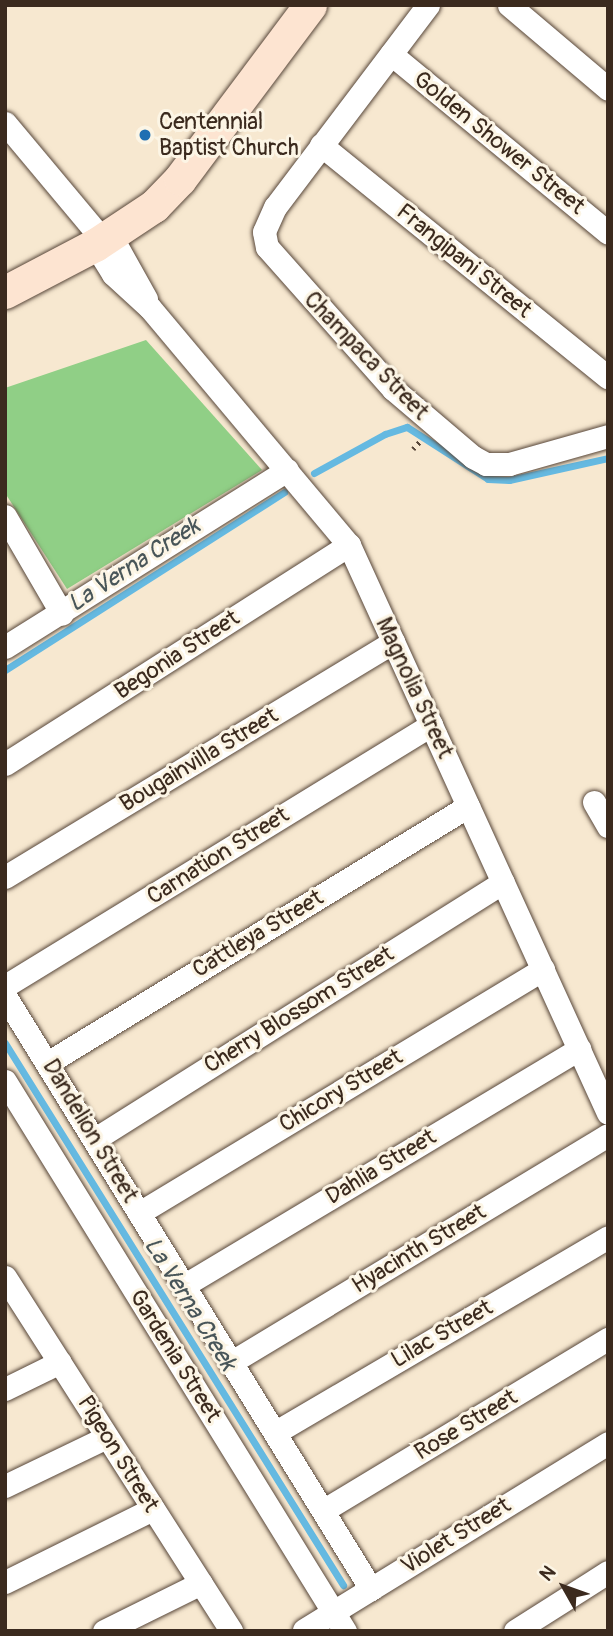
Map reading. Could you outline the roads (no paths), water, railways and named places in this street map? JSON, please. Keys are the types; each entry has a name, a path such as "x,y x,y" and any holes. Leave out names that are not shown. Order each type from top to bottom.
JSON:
{"street":[{"path":"5,292 103,240 154,206 180,179 310,5"},
{"path":"321,145 428,5"},
{"path":"509,5 608,89"},
{"name":"Golden Shower Street","path":"391,54 608,233"},
{"name":"Magnolia Street","path":"7,128 103,240 150,308 349,545 608,1113"},
{"name":"Champaca Street","path":"321,145 275,207 264,232 274,259 393,389 473,457 486,464 509,464 608,436"},
{"name":"Frangipani Street","path":"321,145 608,377"},
{"path":"5,647 62,614 287,470"},
{"path":"5,516 62,614"},
{"name":"Begonia Street","path":"5,764 349,545"},
{"name":"Bougainvilla Street","path":"5,877 393,642"},
{"name":"Carnation Street","path":"5,986 431,725"},
{"path":"594,802 608,826"},
{"name":"Cattleya Street","path":"49,1062 468,806"},
{"name":"Cherry Blossom Street","path":"95,1139 503,882"},
{"name":"Chicory Street","path":"139,1213 542,969"},
{"name":"Dandelion Street","path":"5,996 49,1062 370,1589"},
{"name":"Dahlia Street","path":"183,1286 579,1049"},
{"name":"Gardenia Street","path":"5,1081 339,1621"},
{"name":"Hyacinth Street","path":"230,1363 608,1135"},
{"name":"Lilac Street","path":"276,1432 608,1237"},
{"name":"Pigeon Street","path":"7,1281 230,1631"},
{"name":"Rose Street","path":"324,1510 608,1339"},
{"path":"5,1389 60,1362"},
{"path":"5,1486 107,1437"},
{"name":"Violet Street","path":"304,1630 339,1621 370,1589 608,1443"},
{"path":"5,1582 153,1509"},
{"path":"515,1631 608,1572"},
{"path":"104,1631 201,1583"}],"waterway":[{"name":"La Verna Creek","path":"314,473 385,434 407,427 488,479 509,480 608,458"},
{"name":"La Verna Creek","path":"5,670 284,492"},
{"name":"La Verna Creek","path":"5,1043 343,1585"}],"place":[{"name":"Centennial Baptist Church","path":"145,135"}]}
